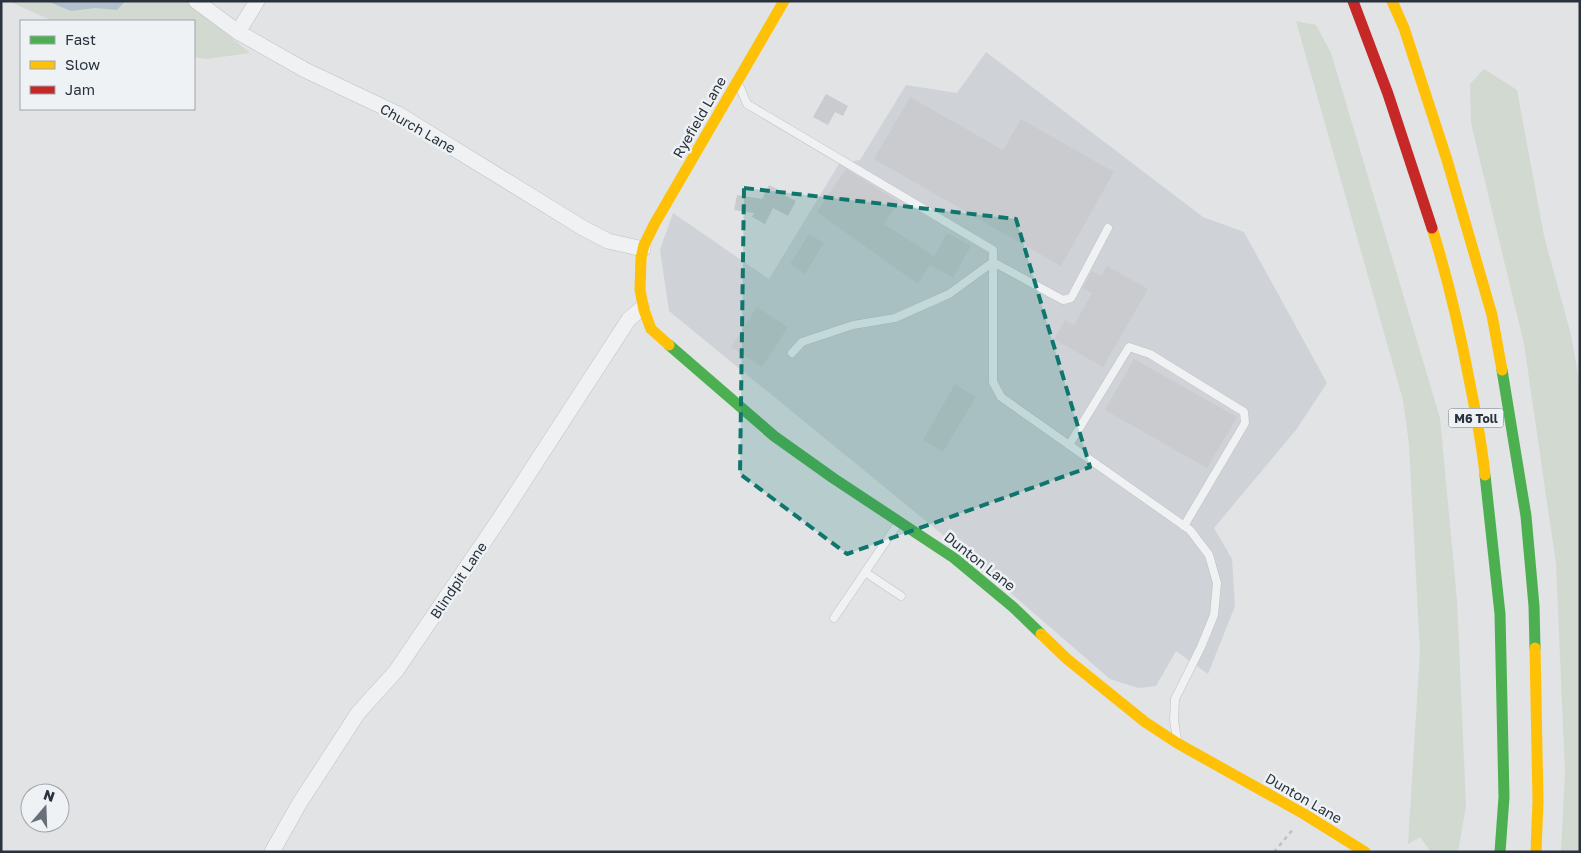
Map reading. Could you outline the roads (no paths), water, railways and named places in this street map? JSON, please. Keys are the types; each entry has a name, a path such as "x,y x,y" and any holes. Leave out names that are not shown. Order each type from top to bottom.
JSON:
{"main road":[{"name":"Ryefield Lane","path":"643,249 655,223 784,1"},
{"name":"M6 Toll","path":"1353,1 1388,94 1443,262 1464,352 1482,447 1500,614 1504,797 1500,852"},
{"name":"M6 Toll","path":"1392,1 1404,28 1448,160 1492,315 1512,429 1526,516 1534,606 1538,801 1536,852"},
{"name":"Dunton Lane","path":"643,249 639,270 642,308 651,329 774,436 833,478 954,558 1013,607 1067,659 1145,722 1177,743 1304,814 1365,852"}],"street":[{"name":"Church Lane","path":"196,1 238,32 305,70 398,114 582,228 608,240 643,249"},
{"path":"238,32 257,1"},
{"name":"Blindpit Lane","path":"272,852 299,804 358,712 396,671 500,518 629,319 642,308"}],"lane":[{"path":"738,81 747,104 993,250 993,382 1001,397 1190,530 1209,555 1218,583 1214,615 1201,647 1175,699 1174,720 1177,743"},
{"path":"993,262 1063,300 1071,298 1108,228"},
{"path":"792,353 802,342 853,325 895,318 949,294 993,262"},
{"path":"1069,445 1129,347 1150,354 1244,412 1245,423 1184,526"},
{"path":"834,618 900,521"},
{"path":"865,572 902,596"}],"water":[{"path":"47,1 125,1 117,10 95,8 71,11"}]}
